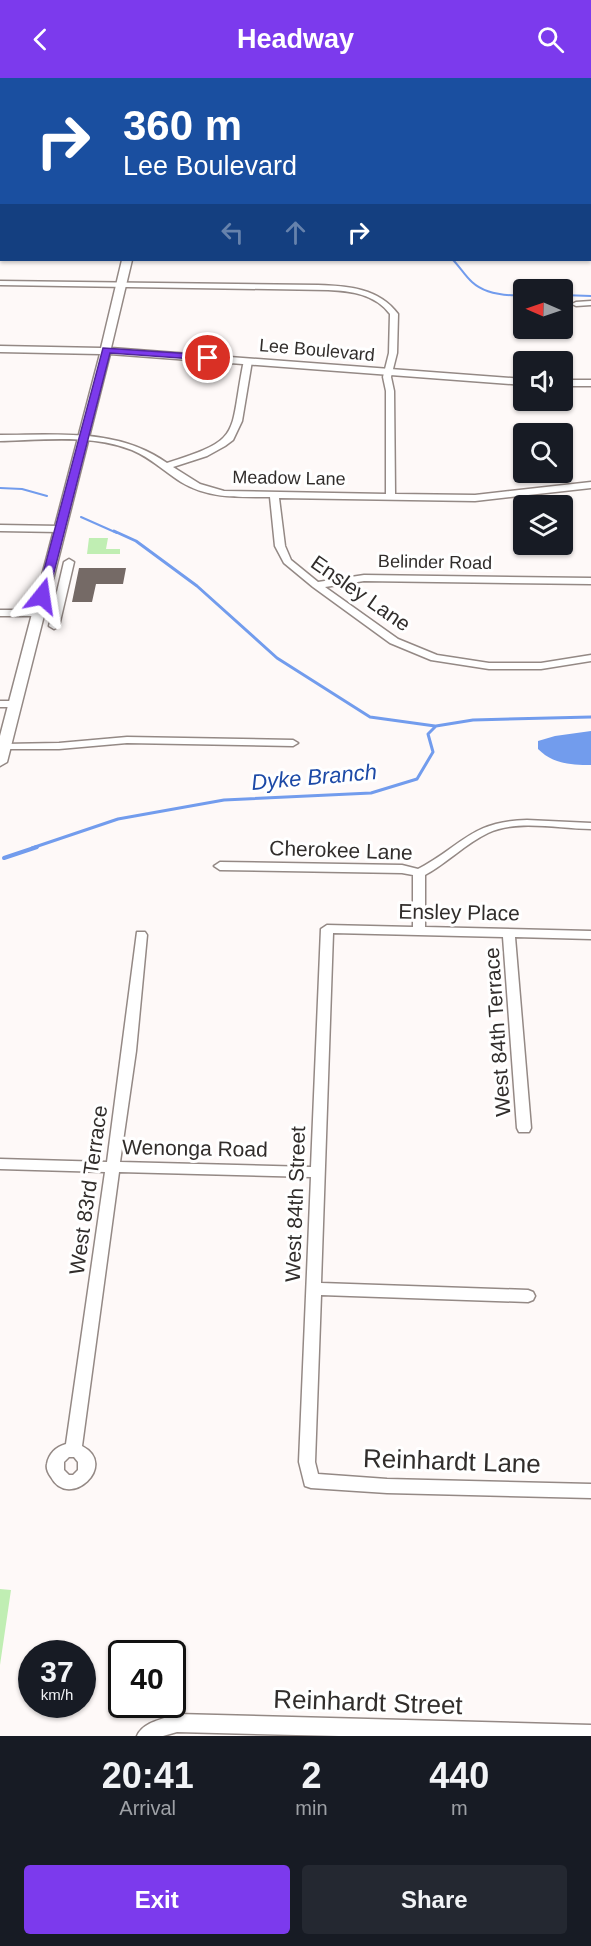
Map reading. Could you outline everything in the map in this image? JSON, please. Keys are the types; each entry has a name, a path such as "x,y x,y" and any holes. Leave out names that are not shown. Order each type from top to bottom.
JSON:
{"street":[{"path":"0,762 84,439 127,261"},
{"path":"0,283 334,288 383,302 393,311 392,372 387,384 390,391 391,496"},
{"path":"576,304 591,303"},
{"name":"Lee Boulevard","path":"0,349 106,350 513,381"},
{"path":"165,467 208,452 228,438 235,429 252,361"},
{"path":"573,383 591,383"},
{"name":"Meadow Lane","path":"0,438 84,439 121,444 134,448 185,482 207,492 273,495 487,497 591,485"},
{"name":"Ensley Lane","path":"273,495 278,516 281,551 294,569 394,641 435,658 464,663 515,667 556,664 591,658"},
{"path":"0,528 60,529"},
{"path":"54,626 69,562"},
{"name":"Belinder Road","path":"316,585 364,578 591,581"},
{"path":"0,613 38,613"},
{"path":"0,704 15,705"},
{"path":"4,747 59,746 127,740 293,743"},
{"name":"Cherokee Lane","path":"220,866 402,869 419,873 435,866 481,833 495,826 518,824 591,826"},
{"path":"419,873 419,931"},
{"name":"Ensley Place","path":"327,929 591,935"},
{"name":"West 84th Street","path":"311,1481 307,1462 327,929"},
{"name":"West 84th Terrace","path":"509,933 524,1128"},
{"name":"West 83rd Terrace","path":"73,1451 129,1051 141,935"},
{"name":"Wenonga Road","path":"0,1164 317,1172"},
{"path":"315,1289 528,1296"},
{"name":"Reinhardt Lane","path":"311,1481 387,1486 591,1491"},
{"name":"Reinhardt Street","path":"146,1736 158,1729 177,1723 591,1734"}],"green space":[{"path":"89,538 108,538 106,549 120,549 120,554 87,554"},
{"path":"0,1589 11,1590 0,1665"}],"water":[{"path":"591,731 591,765 562,763 538,749 538,741"}],"building":[{"path":"79,568 126,568 123,584 96,584 92,602 72,602"}],"waterway":[{"path":"454,261 477,286 490,292 513,294"},
{"path":"573,295 591,296"},
{"path":"0,488 22,489 47,496"},
{"path":"81,517 117,533"},
{"path":"114,531 136,541 197,586 277,658 370,717 435,726"},
{"name":"Dyke Branch","path":"32,848 118,819 224,800 371,793 417,779 433,752 428,734 436,726 473,720 591,717"},
{"name":"Dyke Branch","path":"4,858 37,847"}],"route":[{"path":"42,596 106,350 208,358"}]}
